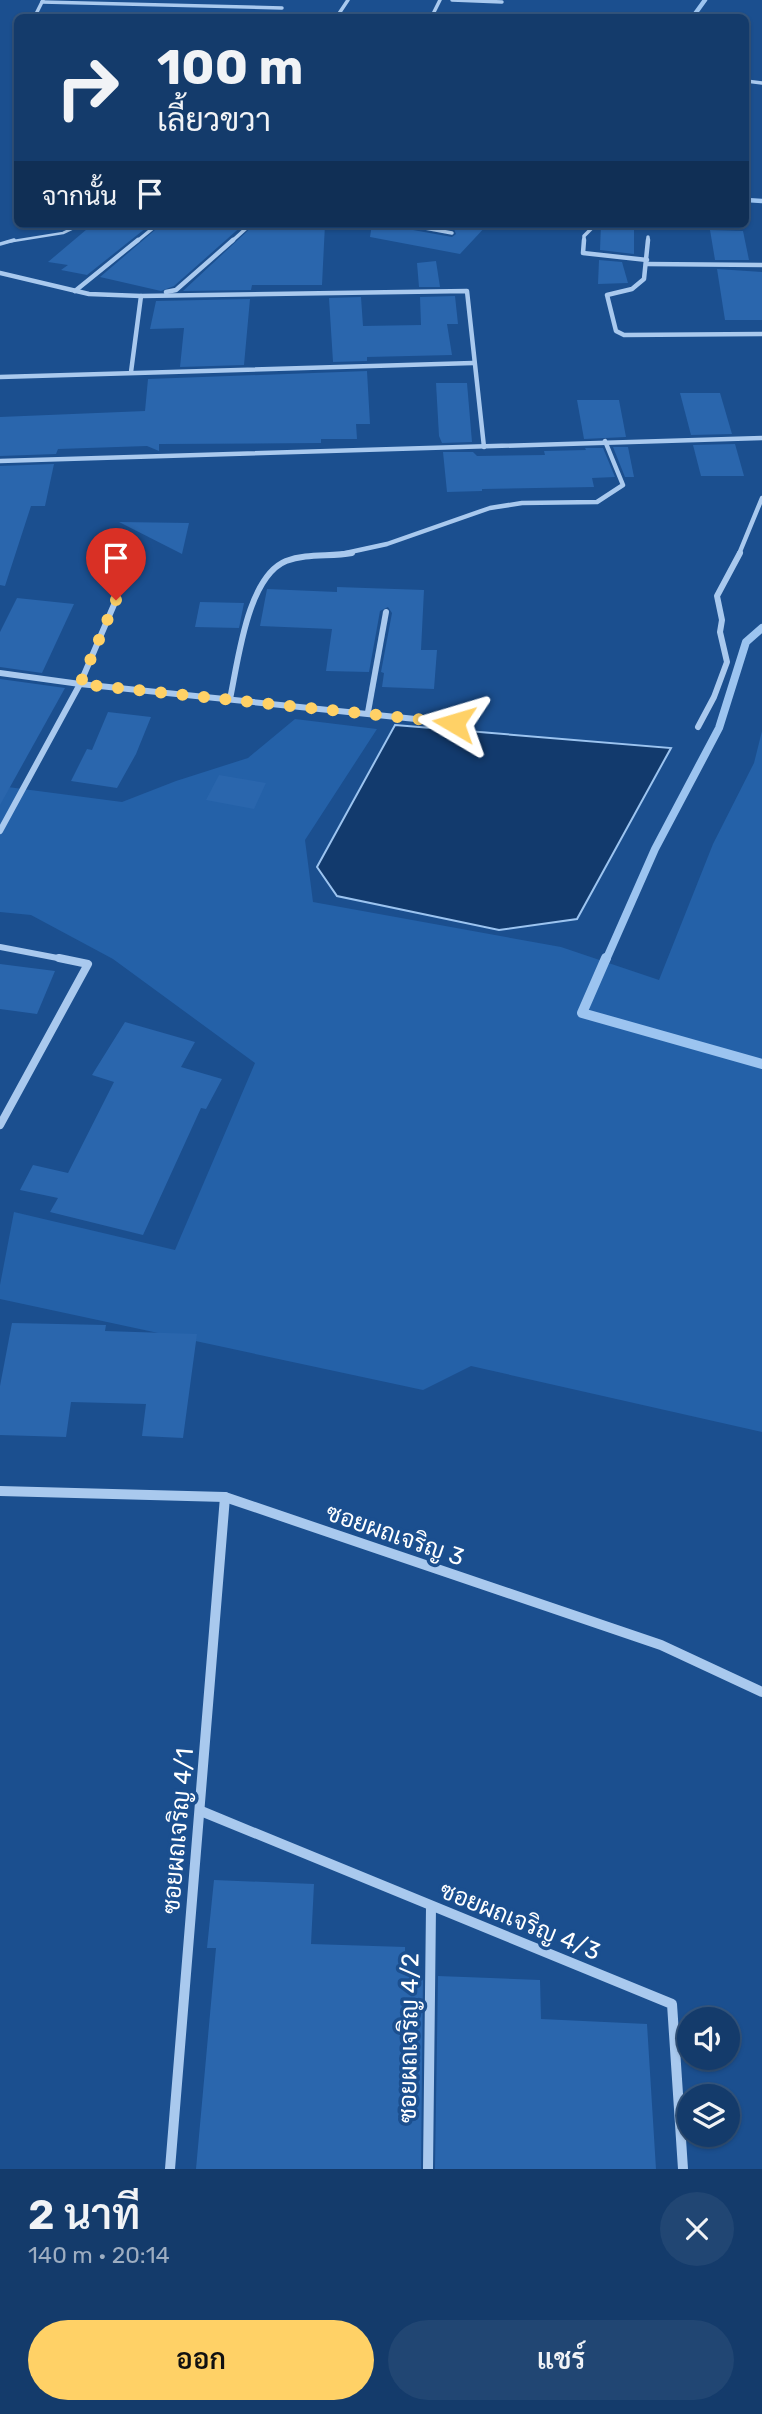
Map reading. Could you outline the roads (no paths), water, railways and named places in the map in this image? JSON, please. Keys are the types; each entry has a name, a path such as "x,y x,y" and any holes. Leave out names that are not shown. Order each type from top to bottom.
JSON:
{"street":[{"path":"452,0 502,2"},
{"path":"42,1 282,8"},
{"path":"75,291 153,228"},
{"path":"141,296 176,290 246,228"},
{"path":"425,228 452,233"},
{"path":"592,228 584,236 583,253 647,262 762,265"},
{"path":"648,237 646,275 642,283 632,291 607,295 616,331 624,335 762,334"},
{"path":"0,273 89,294 141,296 467,291 484,447"},
{"path":"131,372 141,296"},
{"path":"0,377 473,363"},
{"path":"0,461 484,447 605,440 762,438"},
{"path":"230,699 254,601 263,581 283,562 364,550 405,539 471,512 514,504 597,502 623,485 605,440"},
{"path":"698,727 727,662 720,632 722,620 717,596 746,541 762,498"},
{"path":"0,831 80,684 116,600"},
{"path":"368,712 386,612"},
{"path":"0,673 80,684 454,723"},
{"path":"0,947 88,964 0,1125"},
{"name":"ซอยผถเจริญ 3","path":"0,1491 225,1497 661,1645 762,1692"},
{"name":"ซอยผถเจริญ 4/1","path":"170,2169 225,1497"},
{"name":"ซอยผถเจริญ 4/3","path":"201,1811 431,1908 672,2004 683,2169"},
{"name":"ซอยผถเจริญ 4/2","path":"428,2169 431,1908"}],"lane":[{"path":"0,244 19,237 64,235 75,228"}],"waterway":[{"path":"695,14 705,0"},
{"path":"749,200 762,201"},
{"path":"606,960 655,849 719,728 746,642 762,628"},
{"path":"606,958 582,1013 762,1064"}]}
